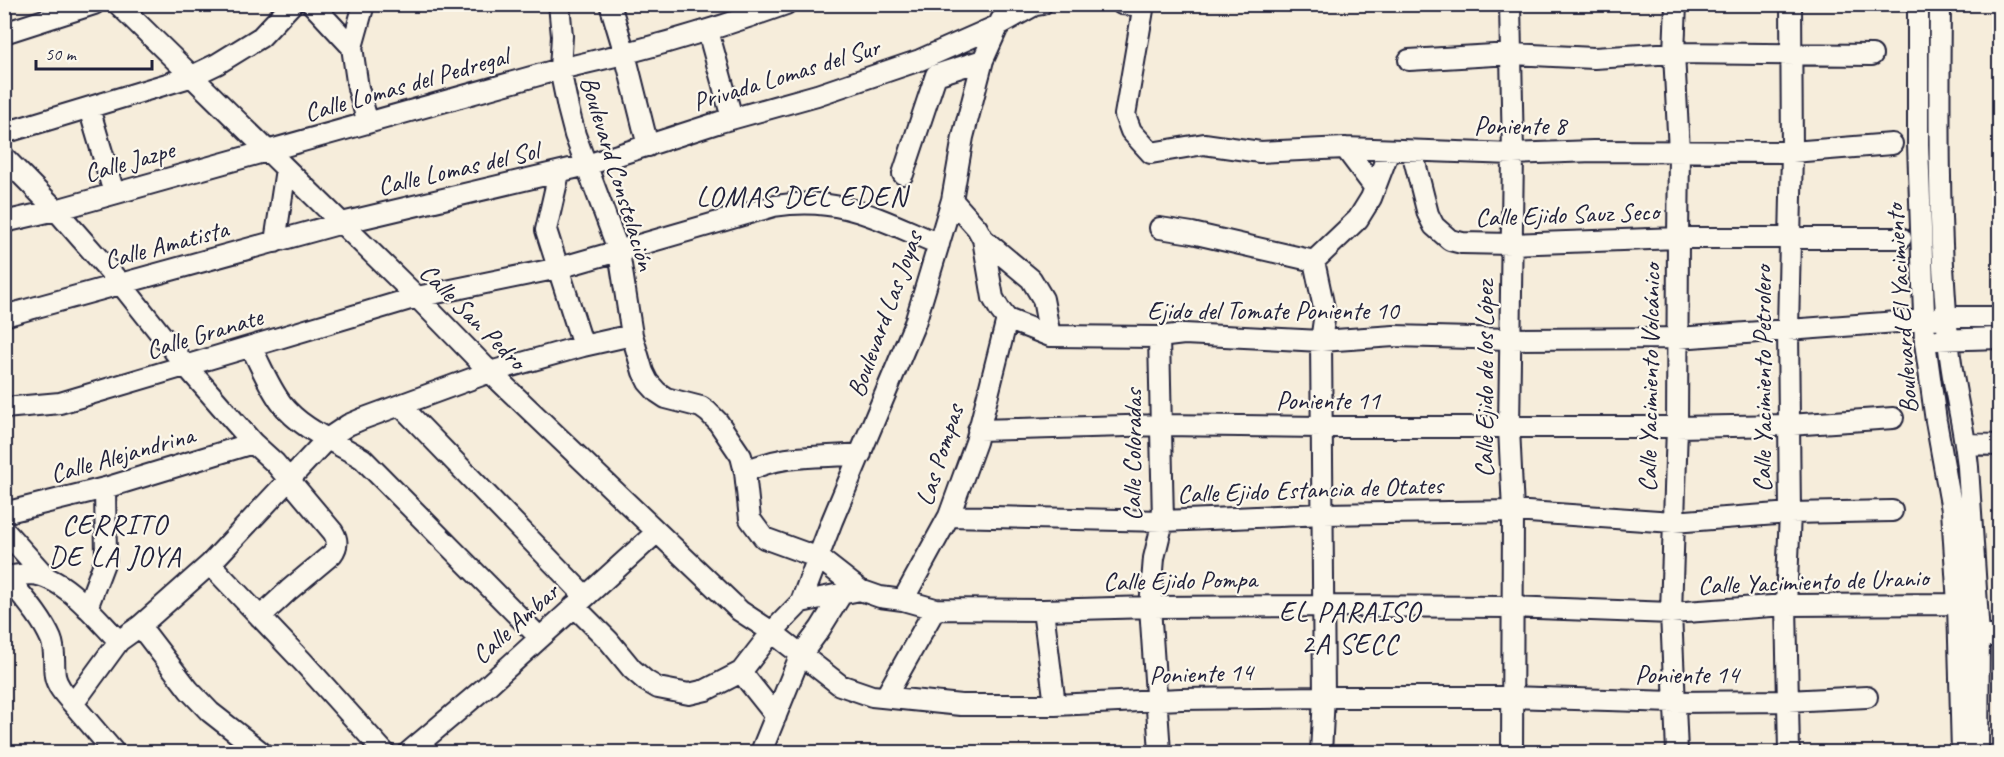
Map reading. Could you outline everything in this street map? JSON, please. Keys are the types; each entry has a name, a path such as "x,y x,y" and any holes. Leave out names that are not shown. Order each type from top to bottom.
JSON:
{"street":[{"path":"4,33 94,4"},
{"name":"Calle San Pedro","path":"118,4 417,297 490,372 657,532 740,611 800,656"},
{"path":"4,133 190,77 261,38 292,4"},
{"path":"312,4 352,46"},
{"path":"364,4 352,46 358,88 368,123"},
{"path":"610,4 648,146"},
{"name":"Calle Lomas del Pedregal","path":"267,151 560,69 708,31 786,4"},
{"name":"Boulevard Las Joyas","path":"801,602 832,521 915,323 952,200 963,137 983,60 1009,4"},
{"name":"Privada Lomas del Sur","path":"587,165 920,60 998,26 1035,5 1042,4"},
{"path":"1122,4 1144,5"},
{"name":"Calle Ejido de los López","path":"1510,4 1513,154 1509,428 1513,511 1512,753"},
{"name":"Calle Yacimiento Volcánico","path":"1676,4 1674,53 1679,152 1677,427 1671,613 1677,753"},
{"name":"Calle Yacimiento Petrolero","path":"1789,753 1786,605 1790,513 1788,329 1792,152 1791,4"},
{"name":"Boulevard El Yacimiento","path":"1918,4 1918,144 1925,342 1952,510 1958,604 1962,753"},
{"name":"Boulevard El Yacimiento","path":"1940,4 1938,165 1948,339 1966,444 1979,636 1978,753"},
{"name":"Poniente 8","path":"1144,5 1125,115 1131,131 1151,153 1204,144 1260,152 1345,148 1513,154 1593,151 1792,152 1892,144"},
{"name":"Boulevard Constelación","path":"562,7 560,69 575,135 619,252 632,335 648,382 666,398 701,407 718,422 741,456 750,519 764,538 819,558 860,590"},
{"path":"708,31 732,118"},
{"path":"903,174 942,50"},
{"path":"1409,60 1511,54 1594,58 1674,53 1872,55"},
{"path":"936,75 983,60"},
{"path":"89,108 114,194"},
{"path":"1345,148 1375,188"},
{"name":"Calle Jazpe","path":"4,222 56,210 267,151"},
{"path":"1314,261 1358,219 1375,188 1389,151"},
{"name":"Calle Ejido Sauz Seco","path":"1412,151 1428,214 1434,226 1450,240 1462,243 1511,244 1678,238 1900,238"},
{"path":"4,157 56,210 121,284 186,366 333,532 337,543 336,549 260,617"},
{"name":"Calle Lomas del Sol","path":"342,224 587,165"},
{"path":"275,242 286,169"},
{"path":"559,173 546,230 583,346"},
{"path":"952,200 983,238 1031,279 1043,299 1050,336"},
{"name":"Calle Granate","path":"4,408 60,403 417,297 559,268 774,206 797,202 850,208 939,244"},
{"name":"Calle Amatista","path":"4,316 342,224"},
{"path":"1160,228 1192,233 1314,261"},
{"path":"983,238 993,298 1006,319"},
{"path":"1314,261 1325,313 1321,341 1324,697 1321,753"},
{"name":"Ejido del Tomate Poniente 10","path":"1006,319 1050,336 1159,338 1184,334 1321,341 1394,336 1511,339 1677,338 1946,317 2000,317"},
{"name":"Las Pompas","path":"903,600 949,516 976,442 1006,319"},
{"path":"73,704 119,641 140,626 210,564 327,439 348,425 490,372 632,335"},
{"name":"Calle Coloradas","path":"1159,338 1163,521 1154,558 1150,607 1160,753"},
{"path":"1925,342 2000,338"},
{"path":"251,347 282,405 327,439 363,459 539,637"},
{"path":"400,406 579,601 632,669 658,688 689,694 706,690 741,672 772,633 801,602 860,590"},
{"name":"Poniente 11","path":"978,430 1162,425 1677,427 1789,425 1893,418"},
{"name":"Calle Alejandrina","path":"4,513 105,488 253,443"},
{"path":"1966,444 2000,445"},
{"path":"745,472 758,465 786,458 861,454"},
{"path":"87,608 106,558 105,488"},
{"name":"Calle Ejido Estancia de Otates","path":"949,516 1163,521 1323,514 1513,511 1673,522 1790,513 1893,511"},
{"path":"4,530 46,577"},
{"name":"Calle Ambar","path":"409,753 487,686 657,532"},
{"path":"210,564 384,753"},
{"path":"6,577 33,574 58,583 87,608 119,641"},
{"path":"6,577 43,623 51,640 58,685 114,753"},
{"name":"Calle Ejido Pompa","path":"860,590 880,597 903,600 935,609 1513,607 1671,613"},
{"path":"761,753 800,656 841,595"},
{"name":"Calle Yacimiento de Uranio","path":"1671,613 1786,605 1958,604"},
{"path":"885,696 935,609"},
{"path":"1043,610 1055,705"},
{"path":"140,626 189,690 228,728 261,753"},
{"path":"1958,636 2000,636"},
{"name":"Poniente 14","path":"800,656 840,685 872,696 961,705 1055,705 1155,700 1324,697 1512,697 1674,702 1787,701 1867,697"},
{"path":"741,672 776,716"}],"district":[{"name":"LOMAS DEL EDEN","path":"802,196"},
{"name":"CERRITO DE LA JOYA","path":"115,540"},
{"name":"EL PARAISO 2A SECC","path":"1350,627"}]}
